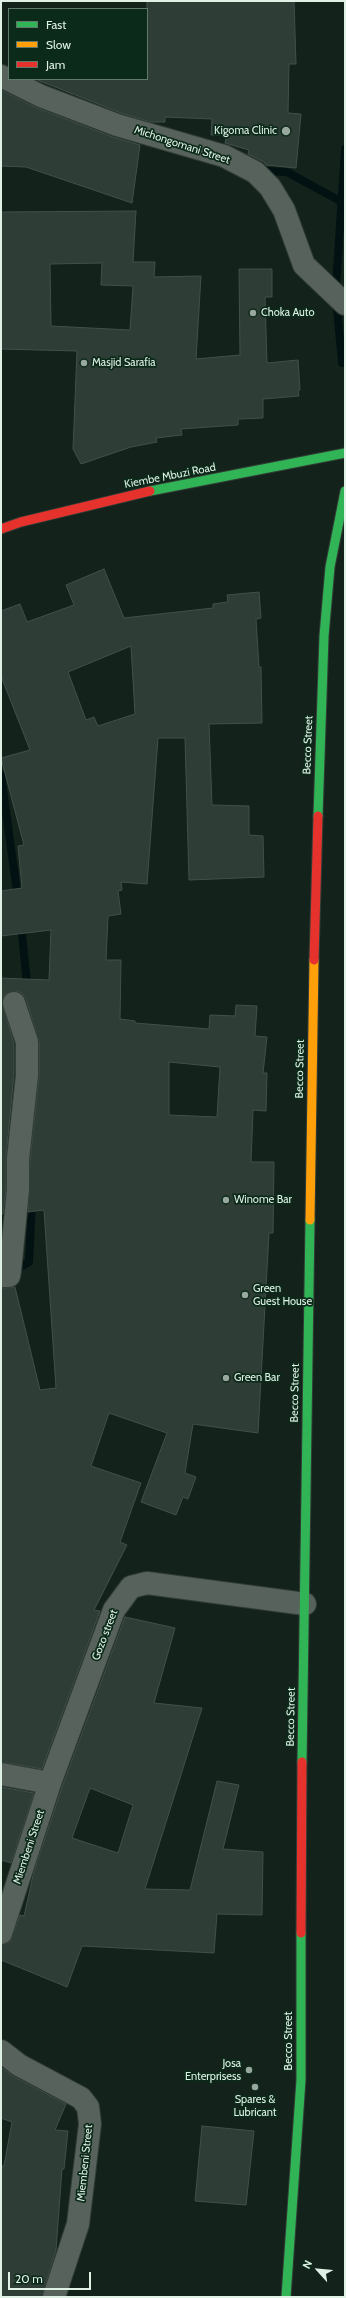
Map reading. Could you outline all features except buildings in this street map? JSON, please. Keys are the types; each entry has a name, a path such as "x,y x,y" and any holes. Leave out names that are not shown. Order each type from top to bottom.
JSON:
{"street":[{"name":"Michongomani Street","path":"9,80 41,96 117,125 224,156 255,172 270,188 284,210 304,265 345,304"},
{"name":"Kiembe Mbuzi Road","path":"1,529 21,522 121,497 345,453"},
{"name":"Becco Street","path":"286,2297 301,2080 301,1794 315,917 324,644 330,567 345,491"},
{"path":"1,1276 9,1276 10,1271 18,1190 18,1159 27,1075 27,1042 14,1003"},
{"name":"Gozo street","path":"50,1783 114,1610 131,1587 147,1583 305,1604"},
{"path":"1,1774 50,1783"},
{"name":"Miembeni Street","path":"1,1933 50,1783"},
{"name":"Miembeni Street","path":"1,2051 19,2065 81,2098 88,2107 90,2124 78,2224 54,2297"}],"waterway":[{"path":"1,91 29,101"},
{"path":"336,287 345,149"},
{"path":"266,171 287,172 342,202"},
{"path":"337,308 342,363"},
{"path":"1,775 18,899"},
{"path":"21,923 31,1025"},
{"path":"34,1102 35,1131"},
{"path":"13,1271 29,1262 32,1202"},
{"path":"71,1751 81,1736 108,1656"}],"traffic: fast":[{"path":"150,491 345,453"},
{"path":"318,816 324,636 330,567 345,491"},
{"path":"302,1762 310,1220"},
{"path":"286,2297 301,2080 301,1933"}],"traffic: slow":[{"path":"310,1220 314,960"}],"traffic: jam":[{"path":"1,529 21,522 150,491"},
{"path":"314,960 318,816"},
{"path":"301,1933 302,1762"}],"place":[{"name":"Kigoma Clinic","path":"286,131"},
{"name":"Choka Auto","path":"253,313"},
{"name":"Masjid Sarafia","path":"84,363"},
{"name":"Winome Bar","path":"226,1200"},
{"name":"Green Guest House","path":"245,1295"},
{"name":"Green Bar","path":"226,1378"},
{"name":"Josa Enterprisess","path":"249,2070"},
{"name":"Spares & Lubricant","path":"255,2087"}]}
